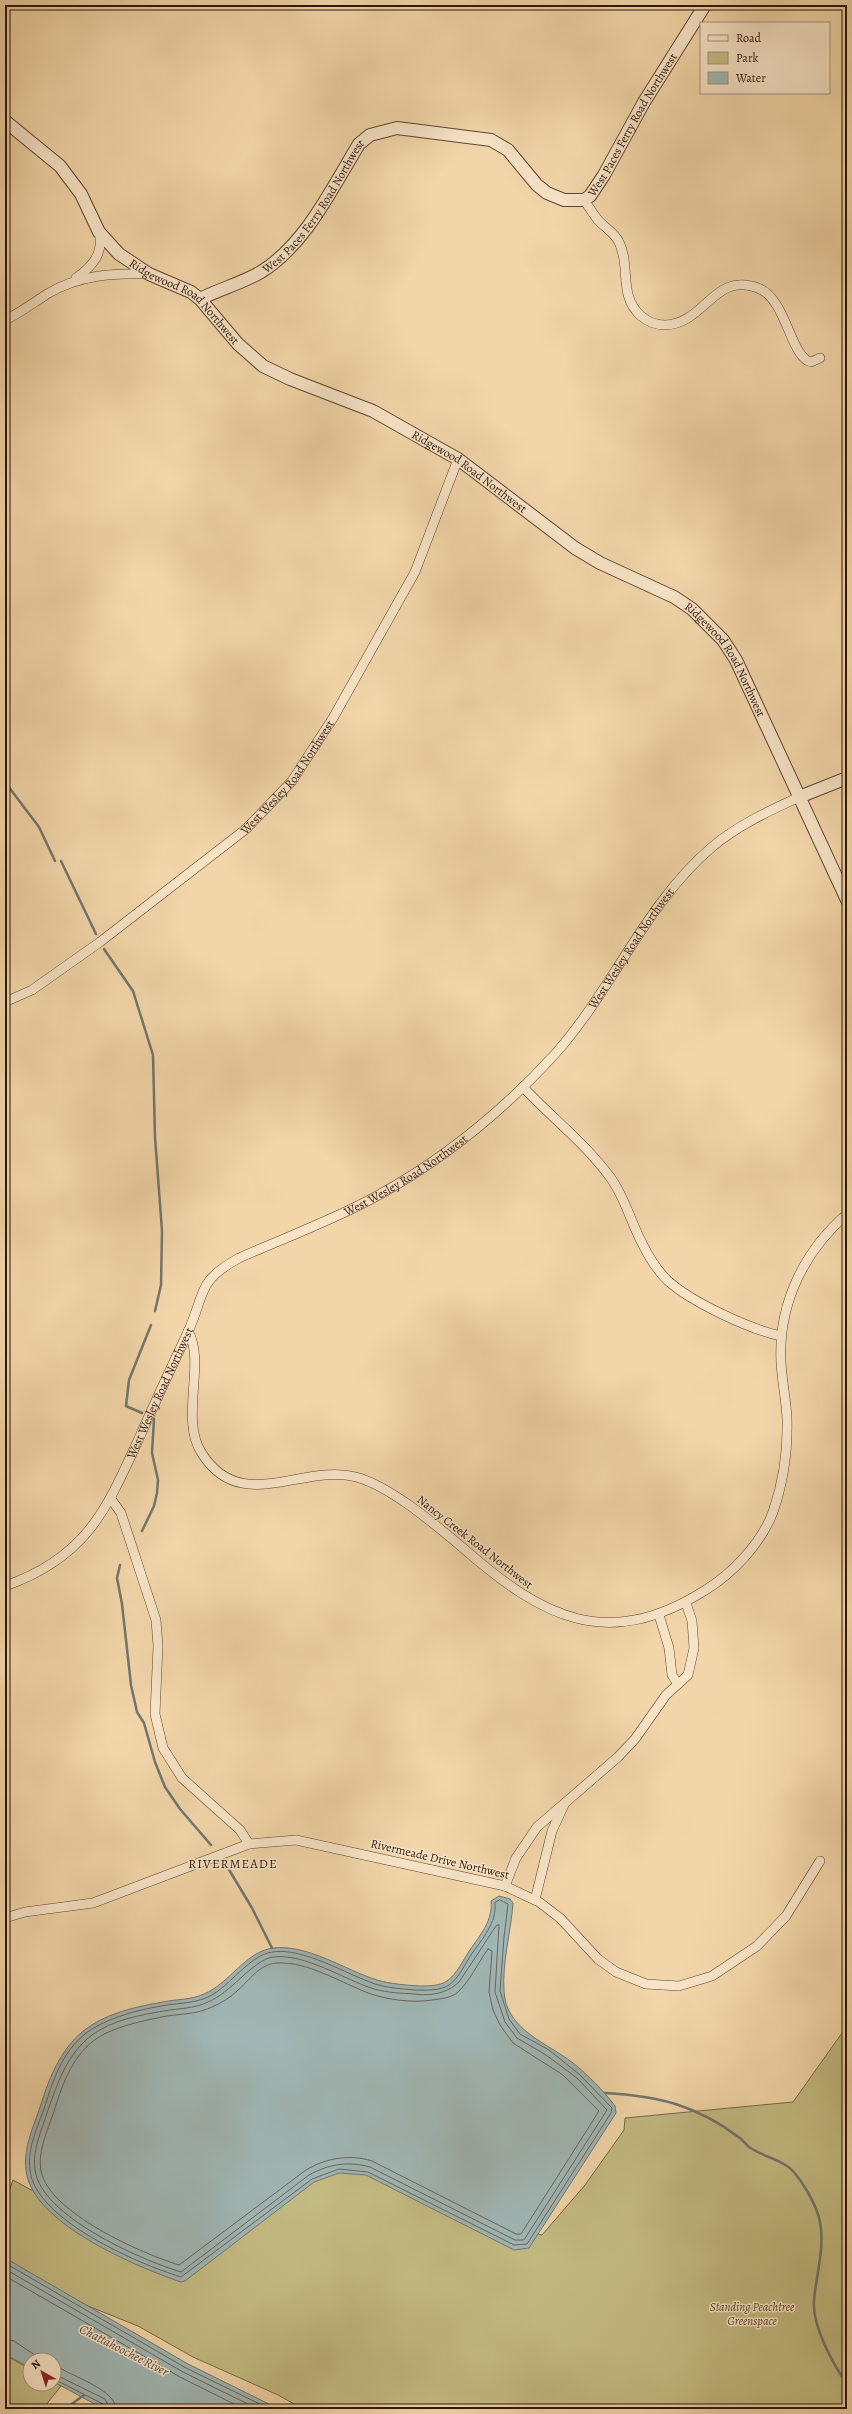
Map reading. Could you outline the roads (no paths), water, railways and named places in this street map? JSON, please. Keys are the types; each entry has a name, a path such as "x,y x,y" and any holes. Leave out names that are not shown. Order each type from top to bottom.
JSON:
{"street":[{"name":"West Paces Ferry Road Northwest","path":"200,299 244,281 276,260 312,220 359,144 370,135 383,130 410,128 491,140 508,150 537,185 547,192 564,200 584,200 590,196 604,175 644,102 705,5"},
{"name":"Ridgewood Road Northwest","path":"5,121 60,166 81,194 99,232 119,254 149,274 191,292 200,299 238,344 263,366 290,379 373,411 458,459 575,548 600,563 674,597 708,623 723,640 736,660 847,900"},
{"path":"584,200 595,216 611,230 619,242 624,256 627,297 635,310 646,320 663,325 681,323 694,316 719,291 741,284 758,288 778,305 802,357 811,362 820,358"},
{"path":"5,320 69,284 87,270 95,261 100,246 99,232"},
{"path":"69,284 93,276 127,273 149,274"},
{"name":"West Wesley Road Northwest","path":"5,1002 32,990 95,946 246,829 292,781 336,713 415,572 458,459"},
{"name":"West Wesley Road Northwest","path":"5,1586 46,1568 67,1554 98,1521 111,1499 188,1331 204,1287 218,1270 239,1258 346,1212 401,1182 467,1136 523,1087 556,1053 586,1016 648,922 689,868 713,846 739,827 799,797 847,778"},
{"path":"523,1087 577,1139 610,1178 621,1195 643,1246 668,1280 681,1290 720,1313 768,1333 782,1336"},
{"name":"Nancy Creek Road Northwest","path":"188,1331 194,1346 193,1410 195,1439 208,1462 223,1476 236,1483 249,1485 276,1484 320,1474 359,1478 394,1495 447,1534 520,1594 541,1606 586,1620 605,1624 629,1623 659,1615 686,1602 716,1584 737,1566 763,1531 773,1511 784,1464 787,1438 781,1361 782,1336 788,1303 798,1274 814,1248 847,1214"},
{"path":"111,1499 121,1513 156,1620 158,1646 155,1714 163,1748 182,1778 240,1830 249,1844"},
{"path":"505,1886 516,1858 529,1837 547,1817 564,1805 635,1739 666,1695 688,1675 694,1648 692,1622 686,1602"},
{"path":"659,1615 669,1648 672,1675 678,1684"},
{"path":"535,1900 552,1831 564,1805"},
{"name":"Rivermeade Drive Northwest","path":"5,1918 25,1912 93,1903 249,1844 280,1840 312,1842 505,1886 535,1900 560,1918 598,1959 616,1972 646,1984 679,1986 712,1976 757,1946 786,1918 820,1861"}],"water":[{"path":"5,717 9,751 9,784 5,788"},
{"path":"499,1896 510,1899 513,1903 504,1969 504,1991 506,2004 512,2016 529,2034 562,2055 590,2078 615,2106 616,2113 529,2248 514,2250 366,2175 339,2173 314,2182 185,2281 181,2282 139,2266 89,2240 66,2225 46,2208 32,2189 26,2170 26,2152 30,2135 51,2077 60,2058 71,2043 84,2030 100,2020 118,2013 139,2007 204,1994 222,1983 254,1955 273,1948 300,1950 313,1954 377,1980 419,1986 441,1984 451,1978 460,1967 488,1921 491,1901"},
{"name":"Chattahoochee River","path":"5,2258 188,2364 279,2409 104,2409 62,2386 62,2352 22,2352 22,2364 5,2354"}],"waterway":[{"path":"8,786 39,827 55,861"},
{"path":"61,861 96,934"},
{"path":"104,949 133,991 153,1055 155,1137 162,1231 161,1285 155,1311"},
{"path":"142,1413 126,1406 129,1380 151,1325"},
{"path":"142,1531 154,1506 157,1493 158,1480 152,1453 154,1419"},
{"path":"120,1565 117,1578 122,1604 131,1685 137,1712 144,1723 155,1762 165,1787 180,1809 211,1845"},
{"path":"225,1863 252,1908 272,1948"},
{"path":"605,2093 624,2094 660,2100 692,2110 708,2117 740,2138 749,2147 784,2164 796,2174 811,2199 820,2222 821,2252 814,2301 816,2322 824,2344 847,2384"},
{"path":"65,2409 84,2395"}],"district":[{"name":"RIVERMEADE","path":"233,1863"}],"park label":[{"name":"Standing Peachtree Greenspace","path":"752,2314"}]}
